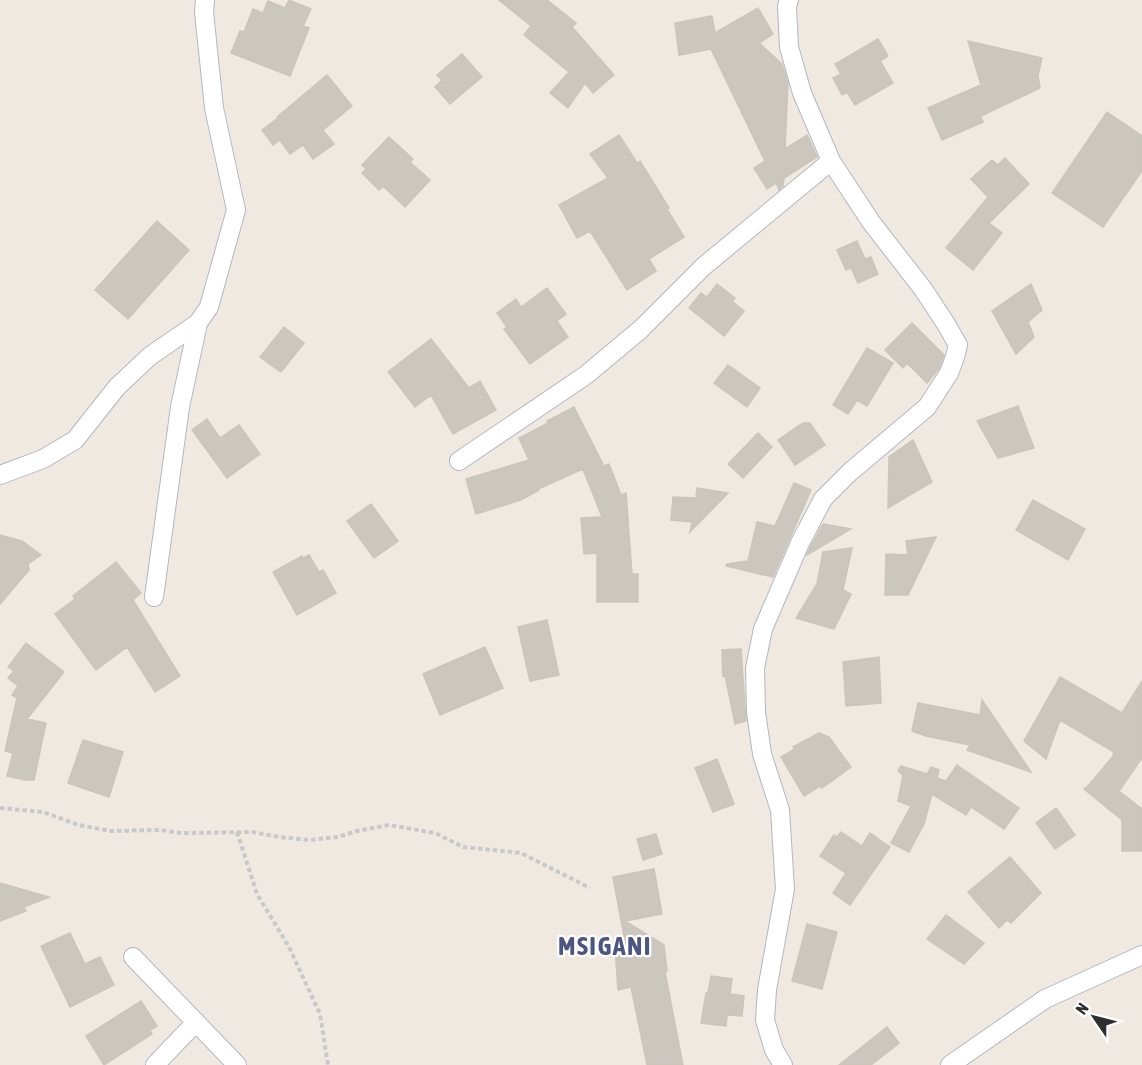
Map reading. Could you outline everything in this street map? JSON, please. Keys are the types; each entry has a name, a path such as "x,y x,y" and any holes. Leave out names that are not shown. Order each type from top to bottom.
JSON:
{"street":[{"path":"0,475 43,459 75,440 117,387 150,356 198,323 209,307 236,210 214,108 204,12 205,0"},
{"path":"783,1065 774,1050 765,1020 767,990 785,889 780,810 762,754 756,712 755,668 763,629 800,543 823,499 850,472 927,407 949,373 958,345 923,290 872,222 831,161 802,93 789,47 789,0"},
{"path":"459,461 586,375 641,329 704,266 831,161"},
{"path":"154,597 180,407 198,323"},
{"path":"950,1065 1046,999 1142,955"},
{"path":"134,957 237,1065"},
{"path":"155,1065 196,1022"}],"path":[{"path":"0,808 43,812 79,825 110,831 253,832 310,840 338,837 390,825 435,833 463,847 521,853 590,888"},
{"path":"237,832 257,894 289,947 320,1014 328,1065"}],"building":[{"path":"289,0 311,9 303,26 309,28 290,76 231,53 240,31 244,32 253,9 263,13 268,1 285,8"},
{"path":"499,0 547,0 576,23 572,27 614,75 593,93 585,83 568,108 550,93 569,72 524,35 531,26"},
{"path":"758,8 773,34 759,43 782,64 788,83 785,149 807,135 817,157 784,178 783,186 779,190 776,183 767,189 754,168 765,161 711,49 679,55 675,23 712,16 715,33"},
{"path":"878,39 888,56 880,61 893,83 855,105 847,92 842,95 833,78 841,74 835,64"},
{"path":"968,41 1042,58 1038,76 1040,88 981,116 983,122 942,140 928,108 981,85"},
{"path":"462,54 482,77 450,104 435,87 442,80 437,75"},
{"path":"327,75 352,106 323,130 334,144 313,159 303,145 290,154 280,140 273,145 262,130"},
{"path":"1107,112 1142,136 1142,171 1103,227 1052,193"},
{"path":"619,135 637,163 640,161 684,237 649,259 656,271 627,290 590,231 577,238 559,205 608,178 590,154"},
{"path":"389,137 413,159 410,162 430,180 405,207 383,186 379,190 362,173 366,169 362,165"},
{"path":"1005,158 1029,184 989,223 1002,233 973,270 946,248 988,197 971,179 992,160 998,165"},
{"path":"157,221 189,250 128,319 95,290"},
{"path":"857,241 865,259 871,257 878,274 858,283 851,268 846,270 837,250"},
{"path":"717,284 735,298 732,301 744,311 724,336 689,308 701,293 707,297"},
{"path":"1031,284 1042,310 1028,322 1034,337 1016,354 992,311"},
{"path":"547,288 566,314 557,321 568,337 530,364 504,329 507,327 497,313 516,299 521,307"},
{"path":"912,323 944,355 939,368 927,383 907,363 903,368 885,350"},
{"path":"284,327 304,343 281,372 260,357"},
{"path":"431,339 469,388 480,381 496,410 453,434 431,395 415,407 388,372"},
{"path":"867,348 893,363 867,406 857,400 848,414 833,405"},
{"path":"728,365 760,388 747,407 714,383"},
{"path":"1018,406 1034,448 998,458 977,421"},
{"path":"574,407 604,466 609,464 621,495 626,493 632,574 638,574 638,602 597,602 597,553 584,554 581,518 602,517 583,469 538,489 521,500 476,514 466,479 529,460 519,438"},
{"path":"207,419 220,438 239,425 260,454 227,478 192,430"},
{"path":"803,423 810,423 825,445 795,465 778,440"},
{"path":"758,433 772,447 743,478 728,464"},
{"path":"913,440 932,482 888,508 889,457"},
{"path":"794,483 811,490 773,577 726,566 748,561 757,522 775,526"},
{"path":"697,488 728,493 690,532 692,522 671,520 673,497 696,498"},
{"path":"1033,500 1085,529 1068,560 1016,530"},
{"path":"371,504 398,541 374,558 347,521"},
{"path":"823,524 851,529 807,555 810,548"},
{"path":"0,535 22,541 41,555 28,564 29,570 0,604"},
{"path":"936,537 908,595 885,595 886,554 908,555 906,541"},
{"path":"852,548 843,590 851,594 834,629 796,618 817,584 823,552"},
{"path":"309,555 319,572 323,570 336,593 297,615 273,572 302,556 303,558"},
{"path":"116,562 141,593 133,600 180,676 155,692 127,647 96,670 55,614 75,599 73,596"},
{"path":"547,620 559,675 530,681 518,627"},
{"path":"26,643 64,672 27,719 46,723 34,780 7,776 13,753 5,751 17,698 12,695 18,686 8,678 14,671 8,667"},
{"path":"485,647 503,688 440,715 423,674"},
{"path":"741,649 746,721 735,724 725,675 723,676 722,650"},
{"path":"879,657 881,703 846,706 843,662"},
{"path":"1060,677 1122,713 1142,681 1142,758 1119,791 1142,809 1142,851 1122,851 1122,820 1084,789 1114,755 1114,752 1060,720 1046,759 1024,741"},
{"path":"982,700 1031,772 967,750 970,745 912,731 918,703 980,715"},
{"path":"819,733 829,737 851,767 822,788 820,786 804,796 781,757 795,749 793,747"},
{"path":"83,740 123,752 109,797 68,783"},
{"path":"717,759 734,804 713,812 695,768"},
{"path":"957,765 1019,808 1004,829 971,807 966,815 932,794 924,824 909,852 891,843 911,806 898,801 903,775 898,771 901,766 927,774 931,767 939,770 937,778 946,781"},
{"path":"1056,808 1075,835 1055,849 1036,823"},
{"path":"841,832 862,846 870,833 890,847 850,905 833,893 846,873 820,856 834,835 837,837"},
{"path":"656,834 662,854 643,860 637,839"},
{"path":"1010,857 1041,893 1011,923 1007,920 999,928 968,892"},
{"path":"654,869 662,914 625,921 664,945 667,971 665,972 683,1065 647,1065 631,987 618,990 615,946 625,942 613,877"},
{"path":"0,883 49,897 24,907 26,911 0,921"},
{"path":"946,915 984,943 964,964 927,939"},
{"path":"807,924 837,932 822,989 792,981"},
{"path":"70,933 85,964 100,957 114,985 70,1007 41,946"},
{"path":"711,976 732,979 730,994 744,996 742,1016 727,1015 726,1026 701,1023"},
{"path":"141,1001 157,1026 150,1030 152,1034 104,1065 86,1036"},
{"path":"887,1027 899,1043 871,1065 839,1065"}],"district":[{"name":"MSIGANI","path":"605,946"}]}
